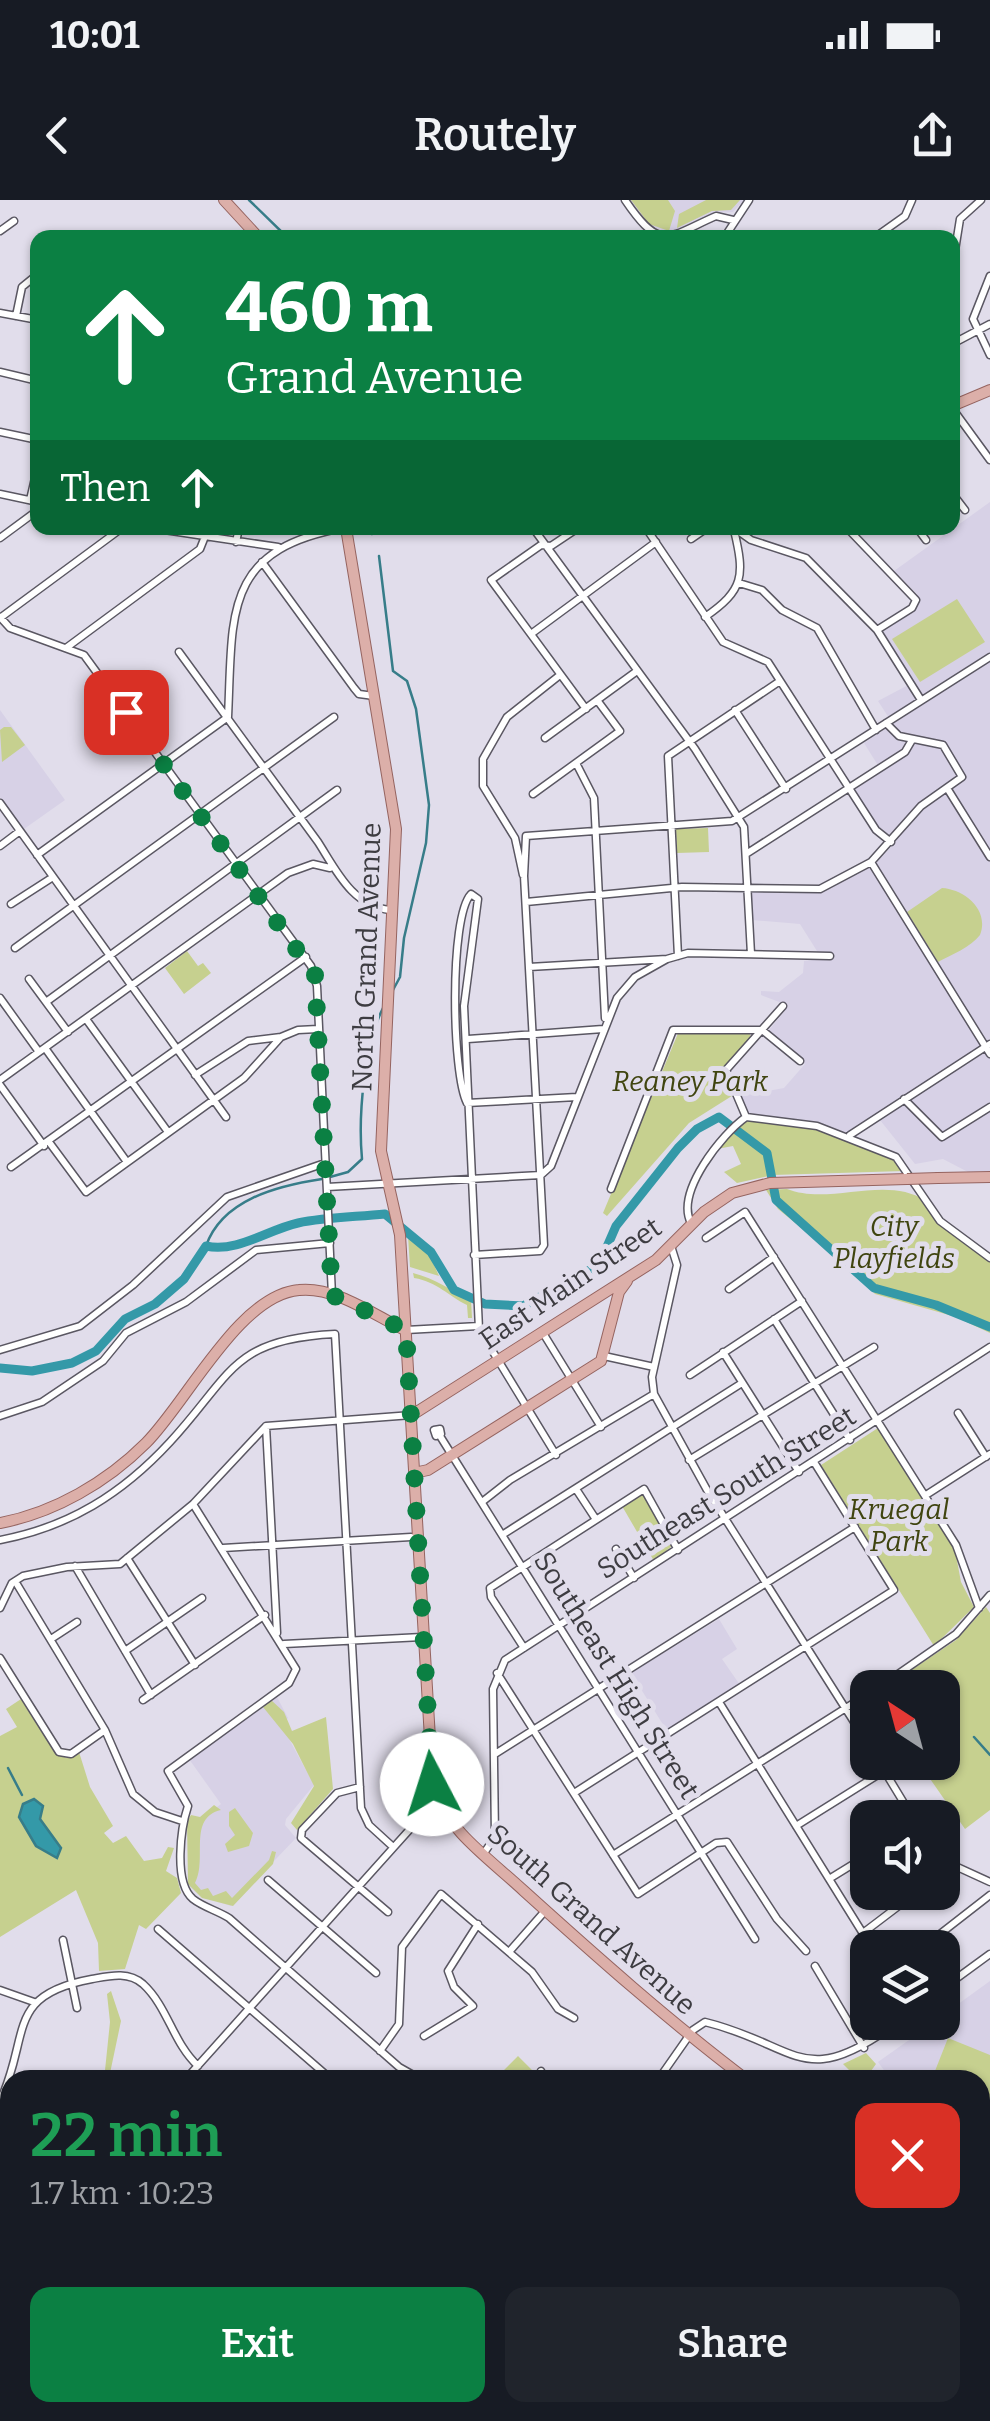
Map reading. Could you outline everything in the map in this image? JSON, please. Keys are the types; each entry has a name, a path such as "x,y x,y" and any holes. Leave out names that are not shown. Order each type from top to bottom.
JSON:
{"main road":[{"path":"224,200 252,230"},
{"path":"960,403 990,390"},
{"name":"North Grand Avenue","path":"346,535 396,829 381,1150 400,1235 408,1379"},
{"name":"East Main Street","path":"412,1415 656,1260 722,1198 760,1184 907,1173 938,1178 990,1176"},
{"path":"414,1473 428,1470 604,1356 618,1298 631,1276"},
{"path":"0,1523 58,1504 104,1478 145,1444 247,1318 267,1300 295,1290 332,1295 406,1330"},
{"path":"600,1296 613,1293 618,1298"},
{"path":"408,1379 423,1400 448,1392"},
{"path":"408,1379 430,1765 437,1799"},
{"name":"South Grand Avenue","path":"437,1799 484,1853 546,1910 689,2036 734,2070"}],"street":[{"path":"624,200 642,224 653,230"},
{"path":"728,230 749,200"},
{"path":"885,230 905,216 912,200"},
{"path":"958,230 960,218 982,200"},
{"path":"692,230 716,216 732,220"},
{"path":"0,230 14,220"},
{"path":"990,276 974,316 977,333 990,355"},
{"path":"16,316 22,288 30,281"},
{"path":"0,313 30,319"},
{"path":"960,340 990,324"},
{"path":"0,372 30,378"},
{"path":"960,418 990,460"},
{"path":"0,432 30,438"},
{"path":"0,494 30,500"},
{"path":"960,503 966,510"},
{"path":"0,538 30,516"},
{"path":"112,535 0,617 10,628 84,655 315,975 332,1295"},
{"path":"188,535 278,547 320,535"},
{"path":"236,542 238,535"},
{"path":"537,535 689,740 739,818 746,854 750,954"},
{"path":"568,535 491,580 586,709"},
{"path":"651,535 723,642 768,662 876,830 891,842"},
{"path":"691,539 697,535"},
{"path":"705,617 729,600 739,583 742,562 736,535"},
{"path":"744,535 806,558 877,630 920,700"},
{"path":"854,535 916,600 912,608 877,630"},
{"path":"922,535 926,540"},
{"path":"66,648 200,548 204,538"},
{"path":"531,634 656,542"},
{"path":"228,717 233,620 243,588 278,547"},
{"path":"262,562 359,694 374,696"},
{"path":"739,583 762,590 782,610 817,628 876,730"},
{"path":"179,652 328,858 330,868 364,904 390,910"},
{"path":"474,1255 540,1251 544,1246 524,876 525,839 529,834 739,818 990,657"},
{"path":"546,738 637,671"},
{"path":"524,876 515,838 482,786 483,758 507,717 560,674"},
{"path":"678,956 668,756 780,681"},
{"path":"533,794 620,731 597,700"},
{"path":"735,710 786,789"},
{"path":"37,855 228,717"},
{"path":"15,948 334,717"},
{"path":"526,902 674,889 820,888 871,862 914,813 962,777 943,745 912,740 892,732 886,723"},
{"path":"746,854 850,788 864,774 905,752 912,740"},
{"path":"326,1181 386,1184 541,1176 550,1166 605,1020 593,788 576,763"},
{"path":"947,788 990,856"},
{"path":"46,1002 337,790"},
{"path":"0,803 226,1117"},
{"path":"0,846 20,832"},
{"path":"849,1135 989,1048 871,862"},
{"path":"282,1037 254,1070 86,1192 0,1083 300,866 330,868"},
{"path":"12,904 53,877"},
{"path":"467,1103 455,1010 456,959 464,902 474,894 478,899 464,1006 479,1326 556,1455"},
{"path":"605,1020 620,992 644,972 678,956 830,956"},
{"path":"11,1167 306,958"},
{"path":"529,967 666,960"},
{"path":"639,961 644,972"},
{"path":"29,979 68,1032"},
{"path":"0,998 127,1162"},
{"path":"746,1117 726,1070 782,1006"},
{"path":"86,1019 168,1132"},
{"path":"611,1189 677,1027 762,1030 800,1061"},
{"path":"195,1075 248,1042 318,1029"},
{"path":"468,1039 603,1029"},
{"path":"467,1103 577,1097"},
{"path":"904,1099 942,1137 990,1107"},
{"path":"692,1224 687,1216 700,1173 717,1141 746,1117 817,1126 849,1135 907,1173 930,1210 990,1258"},
{"path":"0,1350 80,1326 133,1285 227,1197 325,1163"},
{"path":"706,1238 744,1212 956,1545 979,1608"},
{"path":"0,1416 42,1402 103,1361 126,1333 186,1302 256,1250 330,1243"},
{"path":"671,1246 676,1260 654,1367 654,1394 689,1460 850,1716"},
{"path":"729,1290 774,1257"},
{"path":"656,1260 676,1260"},
{"path":"690,1375 802,1301"},
{"path":"774,1319 850,1440"},
{"path":"406,1330 479,1326"},
{"path":"0,1540 42,1532 98,1504 150,1462 226,1373 253,1352 288,1336 335,1334 360,1787 364,1818 392,1846"},
{"path":"543,1334 602,1427"},
{"name":"Southeast South Street","path":"496,1677 505,1660 990,1347"},
{"path":"689,1460 874,1348"},
{"path":"723,1352 799,1472"},
{"path":"604,1356 654,1367"},
{"path":"502,1534 742,1383"},
{"path":"187,1394 200,1403"},
{"path":"482,1502 510,1480 654,1394"},
{"path":"926,1495 988,1456 958,1413"},
{"path":"0,1608 16,1580 75,1566 106,1568 128,1558 193,1504 266,1426 412,1415"},
{"path":"266,1426 278,1634"},
{"name":"Southeast High Street","path":"440,1436 755,1939"},
{"path":"574,1793 894,1590 814,1462"},
{"path":"576,1489 595,1518"},
{"path":"524,1648 491,1597 493,1586 595,1518 644,1490 678,1550"},
{"path":"193,1504 284,1644 294,1662 295,1676 172,1767 169,1775 188,1802 182,1821 183,1879 190,1896 229,1918 380,2051 408,2070"},
{"path":"494,1754 855,1528"},
{"path":"223,1548 411,1537"},
{"path":"616,1548 634,1578"},
{"path":"128,1558 195,1665"},
{"path":"75,1566 151,1695"},
{"path":"16,1580 105,1730 132,1794 155,1812 182,1821"},
{"path":"905,1670 936,1650 990,1595"},
{"path":"125,1651 202,1598"},
{"path":"143,1700 265,1615"},
{"path":"51,1639 77,1622"},
{"path":"284,1644 422,1637"},
{"path":"0,1658 59,1752 71,1754 105,1730"},
{"path":"496,1677 638,1894 716,1843 727,1842 777,1919 806,1951"},
{"path":"484,1853 494,1837 496,1677"},
{"path":"718,1702 861,1930"},
{"path":"614,1855 850,1705"},
{"path":"796,1826 870,1780"},
{"path":"360,1787 337,1793 302,1830 301,1838 388,1912"},
{"path":"194,2070 437,1799"},
{"path":"829,1879 850,1866"},
{"path":"960,1869 990,1882"},
{"path":"268,1880 376,1973"},
{"path":"380,2051 398,2024 402,1947 441,1894 532,1972 558,2009 574,2018"},
{"path":"946,1930 990,1896"},
{"path":"509,1952 546,1910"},
{"path":"867,1930 893,1910"},
{"path":"424,2036 473,2006 454,1987 448,1971 478,1924"},
{"path":"158,1929 321,2070"},
{"path":"63,1940 77,2008"},
{"path":"960,1976 990,1954"},
{"path":"816,1966 864,2048"},
{"path":"11,2070 34,2002 48,1990 111,1975 137,1979 154,1996 180,2047 198,2066"},
{"path":"0,1990 34,2002"},
{"path":"665,2070 701,2024 709,2023 809,2060 838,2059 874,2040"}],"shaded area":[{"path":"629,200 744,200 733,212 713,213 689,229 661,230 645,223"},
{"path":"990,502 990,1171 968,1172 943,1159 915,1164 876,1115 849,1133 817,1123 747,1113 741,1096 784,1088 805,1064 768,1031 785,1011 782,1003 761,995 761,991 779,992 803,973 804,961 822,959 800,924 752,920 751,892 814,893 832,888 878,861 895,843 878,828 852,788 879,767 864,743 893,724 878,701 912,683 880,632 919,604 917,594 894,571 944,535 960,535 960,524"},
{"path":"0,710 65,800 24,829 0,797"},
{"path":"719,1619 737,1649 722,1659 740,1685 667,1731 631,1673"},
{"path":"277,1697 288,1718 281,1724 314,1785 286,1819 285,1825 296,1838 231,1906 203,1897 188,1885 188,1829 221,1804 189,1759"},
{"path":"990,1981 990,2070 884,2070 878,2062 909,2040 960,2040 960,2003"}],"green space":[{"path":"631,200 668,200 675,211 669,230 649,224"},
{"path":"706,200 740,200 731,210 712,211 677,228 679,214"},
{"path":"957,599 985,642 920,682 892,639"},
{"path":"11,727 25,745 2,762 0,730"},
{"path":"708,828 709,852 677,853 676,829"},
{"path":"942,888 973,902 982,926 980,935 971,943 938,962 907,912"},
{"path":"187,951 198,966 203,963 211,973 184,994 165,968"},
{"name":"Reaney Park","path":"679,1031 749,1031 751,1037 720,1072 735,1094 689,1123 607,1216 603,1213"},
{"path":"746,1120 808,1126 855,1139 893,1159 904,1171 773,1175 737,1183 724,1172 741,1164 733,1146 717,1149"},
{"name":"City Playfields","path":"766,1190 821,1194 893,1190 926,1201 930,1210 990,1258 990,1333 956,1317 875,1294 846,1264 778,1209"},
{"path":"408,1236 429,1254 439,1276 410,1267"},
{"path":"413,1273 471,1300 472,1318 468,1318 467,1305 414,1278"},
{"name":"Kruegal Park","path":"878,1428 955,1550 961,1582 974,1607 934,1646 821,1465"},
{"path":"643,1494 672,1546 654,1561 622,1506"},
{"path":"986,1607 990,1613 990,1810 965,1829 960,1822 960,1800 945,1800 931,1780 960,1780 960,1670 911,1670 956,1640"},
{"path":"21,1699 55,1753 67,1758 79,1752 90,1787 113,1826 104,1833 113,1843 126,1836 144,1861 162,1858 168,1847 174,1848 166,1871 177,1878 181,1893 146,1929 139,1925 125,1969 99,1971 98,1943 76,1890 0,1937 0,1736 17,1727 6,1709"},
{"path":"271,1700 284,1712 292,1731 326,1717 333,1789 297,1830 291,1823 314,1786 293,1744 263,1707"},
{"path":"214,1805 221,1810 204,1821 201,1830 195,1883 201,1890 208,1888 213,1896 226,1891 232,1898 269,1860 272,1851 276,1852 273,1864 233,1906 202,1898 188,1884 187,1822 191,1815 200,1817"},
{"path":"235,1808 253,1833 249,1846 228,1852 225,1844 235,1835 229,1826 229,1812"},
{"path":"111,1991 121,2021 111,2070 105,2070 110,2022 107,1994"},
{"path":"947,2040 953,2040 990,2055 990,2070 935,2070"},
{"path":"866,2053 876,2064 872,2070 849,2070 843,2064"},
{"path":"518,2056 532,2070 504,2070"}],"water":[{"path":"34,1799 43,1806 40,1819 61,1848 57,1858 36,1846 19,1817 23,1804"}],"waterway":[{"path":"249,200 280,230"},
{"path":"379,556 393,671 407,681 416,709 429,805 426,843 404,938 400,977 393,990"},
{"path":"330,1177 348,1172 362,1159 364,1081 384,1006"},
{"path":"0,1368 32,1371 72,1363 96,1351 125,1319 155,1304 184,1279 206,1246 229,1246 319,1219 385,1214 431,1252 454,1290 485,1304 523,1306 599,1265 616,1226 678,1148 697,1129 719,1117 767,1153 776,1200 874,1288 936,1305 990,1327"},
{"path":"206,1246 224,1217 238,1206 269,1191 322,1179"},
{"path":"974,1737 990,1755"},
{"path":"8,1768 22,1795"}],"route":[{"path":"126,712 315,975 332,1295 406,1330 432,1784"}]}
